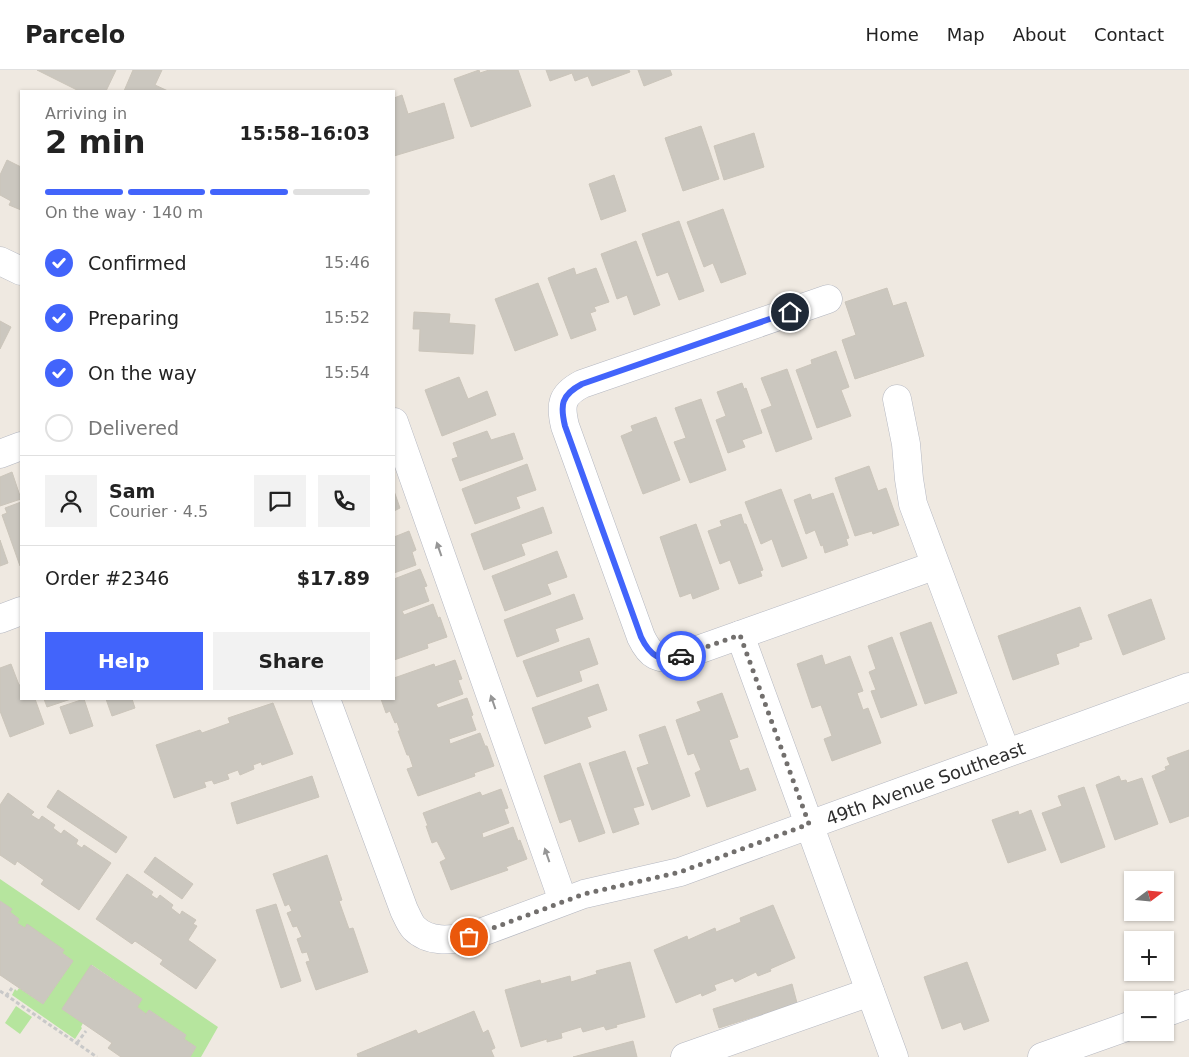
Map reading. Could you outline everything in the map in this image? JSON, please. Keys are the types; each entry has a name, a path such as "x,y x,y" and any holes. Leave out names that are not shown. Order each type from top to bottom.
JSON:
{"street":[{"path":"0,261 20,271"},
{"path":"828,299 572,389 563,401 562,411 568,436 641,637 646,648 655,656 664,659 678,657 925,569"},
{"path":"897,399 906,444 908,479 913,504 1006,753"},
{"path":"395,425 563,902"},
{"path":"0,454 20,446"},
{"path":"0,619 20,611"},
{"path":"740,635 894,1057"},
{"name":"49th Avenue Southeast","path":"326,700 404,910 414,928 431,938 450,940 469,937 599,889 680,872 1189,687"},
{"path":"685,1057 870,992"},
{"path":"1174,1010 1189,1004"},
{"path":"1042,1057 1124,1028"}],"path":[{"path":"6,996 12,988"},
{"path":"0,991 97,1057"},
{"path":"77,1044 86,1031"}],"green space":[{"path":"0,879 218,1027 201,1057 190,1057 196,1047 184,1039 186,1035 149,1010 146,1014 137,1007 142,999 92,965 62,1009 83,1023 75,1039 12,995 15,989 17,991 19,988 43,1004 73,961 62,953 64,950 28,925 25,928 17,923 19,919 10,912 11,909 0,901"},
{"path":"16,1006 32,1017 20,1034 5,1023"}],"building":[{"path":"37,70 116,70 106,90 77,90"},
{"path":"133,70 162,70 155,85 166,90 124,90"},
{"path":"479,70 480,73 489,70 518,70 531,106 471,127 454,79"},
{"path":"546,70 629,70 630,72 592,86 588,76 575,81 572,73 550,81"},
{"path":"638,70 670,70 672,75 644,86"},
{"path":"402,95 408,114 444,103 454,138 395,156 395,98"},
{"path":"701,126 719,179 683,191 665,138"},
{"path":"754,133 764,167 724,180 714,146"},
{"path":"7,160 20,166 20,210 9,205 11,201 0,195 0,175"},
{"path":"614,175 626,211 601,220 589,184"},
{"path":"723,209 746,274 721,283 713,263 704,267 687,222"},
{"path":"679,221 704,291 679,300 668,272 657,276 642,234"},
{"path":"636,241 660,305 634,315 627,295 617,299 601,254"},
{"path":"574,268 576,275 596,268 609,302 594,307 596,311 590,313 596,330 571,339 548,278"},
{"path":"538,283 558,335 515,351 495,299"},
{"path":"887,288 893,306 906,302 924,356 855,379 842,340 856,335 845,302"},
{"path":"414,312 450,314 449,323 475,325 473,354 419,351 420,329 413,329"},
{"path":"0,321 11,327 0,349"},
{"path":"836,351 849,387 841,390 851,416 817,428 796,370 812,364 811,360"},
{"path":"787,369 812,439 776,452 761,410 772,406 761,378"},
{"path":"459,377 468,399 487,391 496,415 442,436 425,390"},
{"path":"742,383 744,389 746,388 762,433 742,440 745,447 728,453 716,420 726,416 717,392"},
{"path":"701,399 726,470 690,483 674,442 686,438 675,408"},
{"path":"656,417 680,480 643,494 621,436 633,431 631,426"},
{"path":"487,431 491,440 514,433 523,459 460,481 452,459 458,457 453,443"},
{"path":"527,464 536,490 516,497 520,508 475,524 462,489"},
{"path":"869,466 878,491 886,488 899,525 873,534 872,531 855,536 835,478"},
{"path":"12,472 20,499 0,506 0,477"},
{"path":"781,489 807,558 782,567 772,539 761,544 745,502"},
{"path":"833,493 849,538 846,539 848,545 825,553 815,530 806,534 794,500 810,494 812,500"},
{"path":"395,494 400,508 395,510"},
{"path":"20,502 20,566 2,515 7,513 5,508"},
{"path":"543,507 552,533 521,544 525,555 484,570 471,534"},
{"path":"741,514 763,570 760,571 762,576 739,584 730,560 720,564 708,531 722,526 720,521"},
{"path":"696,524 719,589 693,599 691,593 680,597 660,537"},
{"path":"409,531 416,550 412,552 416,565 395,573 395,537"},
{"path":"0,540 8,563 0,566"},
{"path":"557,551 567,577 547,584 551,594 505,611 492,576"},
{"path":"420,569 427,586 424,587 429,601 402,611 404,615 433,604 447,637 427,644 428,648 395,660 395,579"},
{"path":"574,594 583,619 555,629 559,641 517,657 504,620"},
{"path":"1151,599 1165,639 1123,655 1108,615"},
{"path":"1080,607 1092,639 1056,654 1059,664 1013,680 998,636"},
{"path":"931,622 957,693 925,704 900,633"},
{"path":"892,637 917,705 881,718 871,691 876,690 869,672 876,669 868,646"},
{"path":"589,638 598,664 579,671 582,681 537,697 523,661"},
{"path":"822,655 825,665 850,656 863,691 857,693 863,710 868,708 881,743 832,761 824,739 832,736 821,705 812,708 797,664"},
{"path":"455,660 462,679 458,680 463,694 436,704 438,708 467,698 476,730 449,739 450,744 480,733 494,766 474,773 475,776 418,796 407,769 413,767 398,731 400,731 397,722 395,723 390,711 386,713 381,700 395,700 395,678 434,664 435,667"},
{"path":"11,664 20,685 20,700 35,700 44,724 10,737 0,711 0,668"},
{"path":"598,684 607,710 587,717 591,727 545,744 532,708"},
{"path":"722,693 738,737 729,740 740,771 748,768 756,790 707,807 695,773 701,770 694,753 688,755 676,720 701,711 697,702"},
{"path":"44,700 68,700 47,707"},
{"path":"84,700 93,726 70,734 60,707"},
{"path":"106,700 132,700 135,708 112,716"},
{"path":"273,703 293,754 262,765 261,762 253,765 254,769 240,775 238,770 227,774 229,779 214,784 212,780 204,782 206,787 174,798 156,745 200,730 202,733 230,723 228,718"},
{"path":"665,726 690,796 652,810 637,768 649,764 639,735"},
{"path":"1189,750 1189,816 1170,823 1152,776 1166,770 1165,767 1170,765 1167,758"},
{"path":"625,751 644,805 633,808 639,824 613,833 589,763"},
{"path":"580,763 605,833 579,842 571,819 560,823 544,776"},
{"path":"312,776 319,797 237,824 231,803"},
{"path":"1119,776 1121,781 1126,780 1127,783 1142,778 1158,824 1115,840 1096,785"},
{"path":"1084,787 1105,847 1061,863 1042,813 1062,806 1058,796"},
{"path":"501,789 508,808 504,809 509,823 482,833 483,838 513,827 527,859 506,867 508,870 451,890 440,862 446,859 437,841 432,843 423,813 480,792 482,796"},
{"path":"58,790 127,837 116,853 47,807"},
{"path":"8,793 34,812 31,815 39,820 42,816 55,825 53,828 61,834 64,830 78,840 76,844 82,848 84,845 111,863 79,910 41,884 44,880 17,861 15,865 0,855 0,805"},
{"path":"1031,810 1046,850 1008,863 992,820 1018,811 1019,815"},
{"path":"327,855 342,900 339,901 349,929 353,928 368,972 316,990 306,962 310,961 307,952 302,953 297,939 302,937 297,926 293,927 287,913 292,911 289,904 285,906 273,874"},
{"path":"155,857 193,884 182,899 144,872"},
{"path":"127,874 153,892 151,895 157,899 160,895 173,905 171,908 180,915 182,911 196,920 193,924 197,926 188,940 216,960 196,989 160,964 163,960 135,941 132,944 96,919"},
{"path":"0,901 12,909 10,912 19,919 17,923 25,928 27,924 64,950 62,953 73,961 43,1004 0,975"},
{"path":"276,904 301,981 281,988 256,910"},
{"path":"773,905 795,958 758,976 756,972 735,982 733,978 714,985 716,990 702,996 701,993 676,1003 654,950 687,936 688,940 715,928 716,932 741,922 740,918"},
{"path":"630,962 645,1017 616,1025 617,1027 606,1030 604,1026 583,1032 581,1027 561,1033 562,1038 547,1042 547,1039 521,1047 505,990 540,980 541,984 570,976 571,982 597,974 596,971"},
{"path":"967,962 989,1021 964,1030 961,1022 942,1029 924,977"},
{"path":"91,965 142,999 137,1007 146,1014 149,1010 186,1035 184,1039 196,1047 190,1057 121,1057 108,1048 112,1043 62,1009"},
{"path":"792,984 797,1003 719,1028 713,1009"},
{"path":"474,1011 483,1033 488,1030 495,1048 491,1050 494,1057 358,1057 357,1054 416,1030 418,1034"},
{"path":"633,1041 637,1057 573,1057"}],"way so far":[{"path":"469,937 599,889 680,872 809,824 740,635 681,656"}],"route":[{"path":"681,656 664,659 655,656 646,648 565,426 562,411 563,401 572,389 582,384 790,312"}]}
